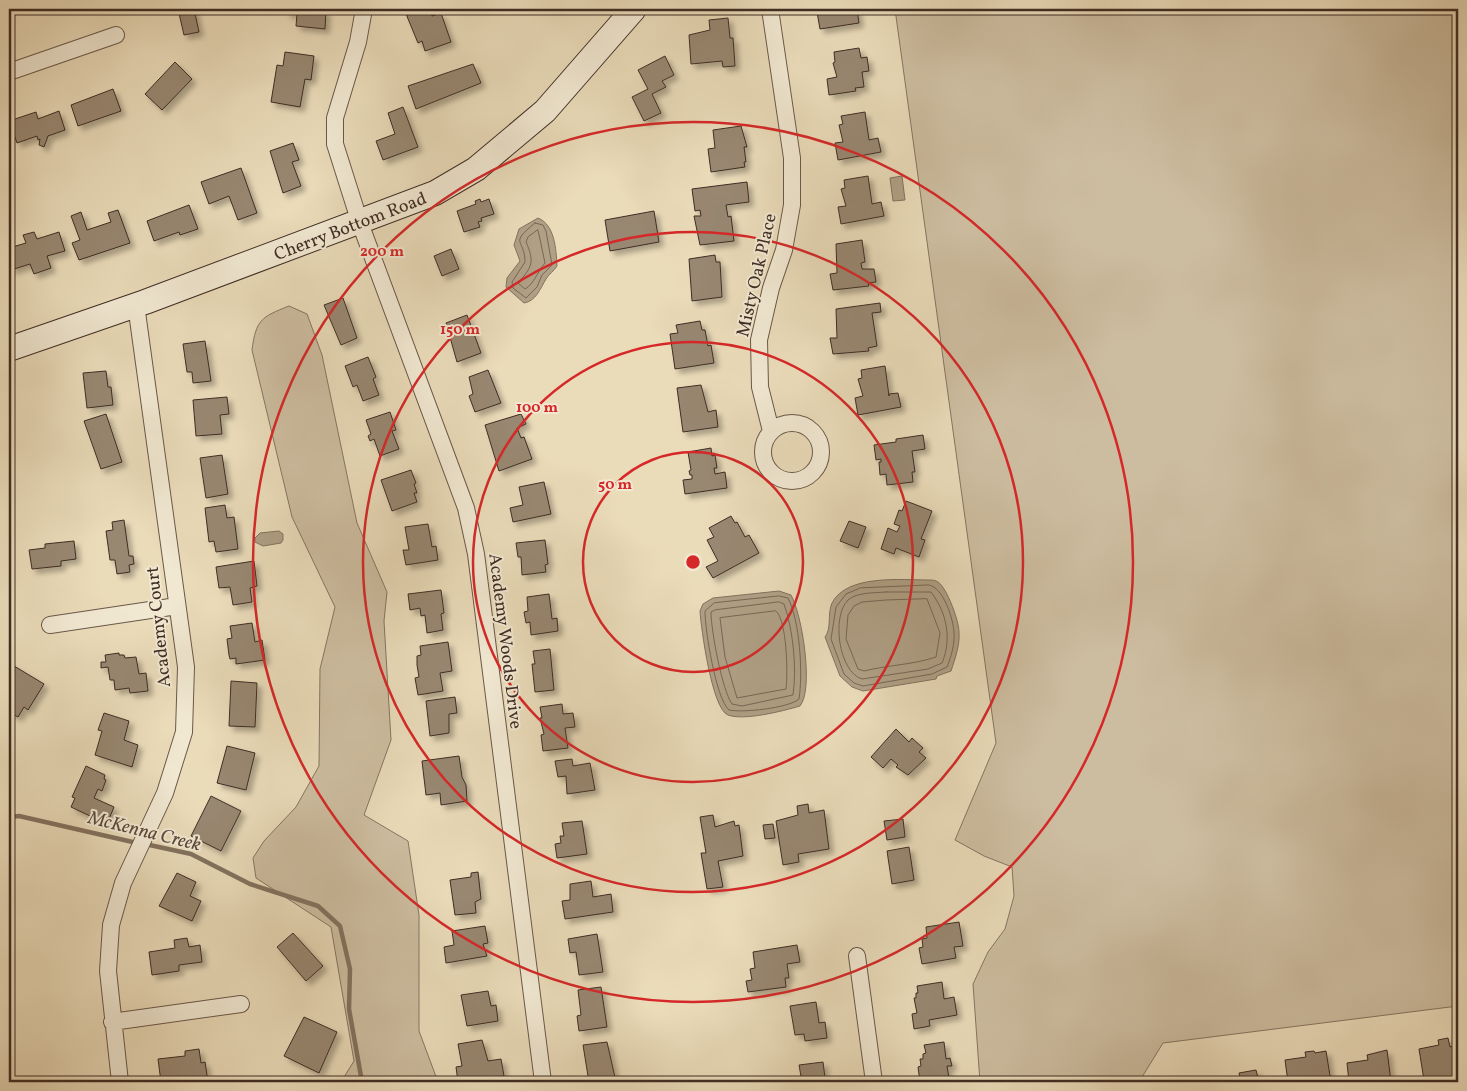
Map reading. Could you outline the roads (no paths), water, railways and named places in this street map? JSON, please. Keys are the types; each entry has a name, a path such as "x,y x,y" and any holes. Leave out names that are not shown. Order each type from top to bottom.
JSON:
{"main road":[{"name":"Cherry Bottom Road","path":"9,349 360,223 435,193 476,169 545,111 634,9"}],"street":[{"name":"Academy Woods Drive","path":"364,9 358,42 335,118 335,144 360,223 466,508 476,554 543,1082"},
{"name":"Misty Oak Place","path":"770,9 792,158 792,205 784,250 771,288 759,340 760,387 771,431"},
{"path":"9,72 116,35"},
{"name":"Academy Court","path":"120,1082 112,1022 108,971 111,925 123,882 165,793 184,732 186,667 136,305"},
{"path":"50,625 177,606"},
{"path":"857,956 874,1082"},
{"path":"112,1022 241,1004"}],"water":[{"path":"902,176 905,200 893,201 890,178"},
{"path":"538,218 548,226 554,238 557,266 547,277 535,297 524,303 506,287 507,278 520,261 514,245 519,229"},
{"path":"279,531 283,534 281,543 263,546 255,542 255,538 260,533"},
{"path":"890,580 934,580 945,591 957,620 959,642 951,671 937,676 936,679 863,691 852,687 840,676 825,637 832,603 839,594 850,587 862,583"},
{"path":"779,591 791,595 799,618 805,651 806,684 804,697 800,706 764,715 735,717 728,715 722,710 712,684 700,611 703,604 713,598"}],"waterway":[{"name":"McKenna Creek","path":"9,817 19,816 137,843"},
{"name":"McKenna Creek","path":"145,844 191,854 250,884 318,906 340,926 350,969 349,1009 362,1082"}]}
